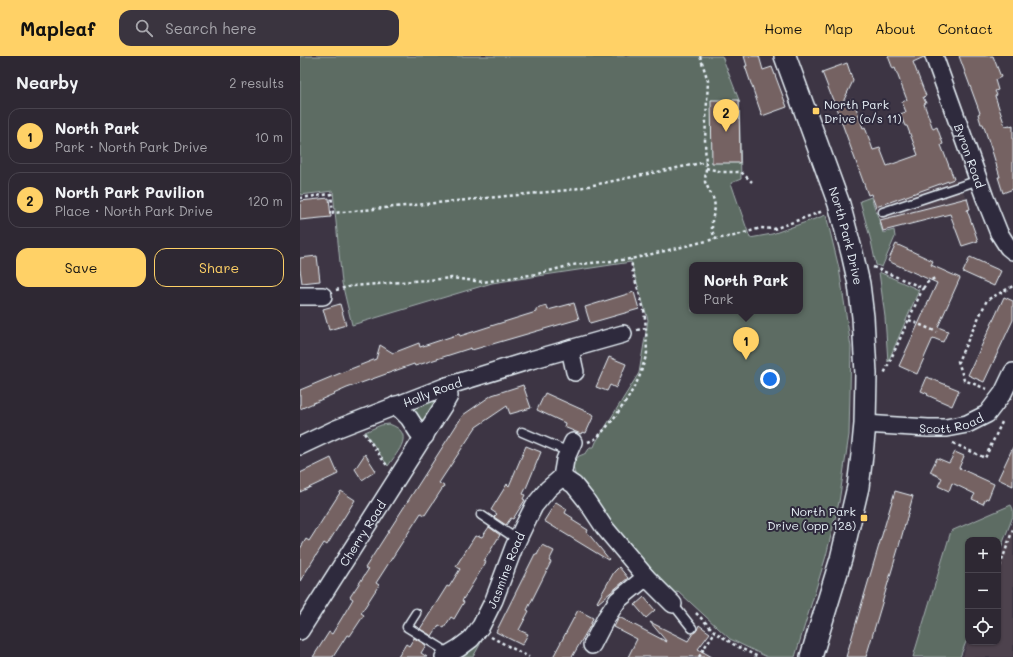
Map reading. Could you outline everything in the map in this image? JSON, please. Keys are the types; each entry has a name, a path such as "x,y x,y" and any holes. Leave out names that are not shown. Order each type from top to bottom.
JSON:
{"street":[{"name":"North Park Drive","path":"785,56 839,204 858,284 863,317 866,374 865,424 858,487 841,559 811,657"},
{"name":"Byron Road","path":"934,56 978,180 999,233 1008,247 1013,251"},
{"path":"300,296 323,296"},
{"name":"Holly Road","path":"300,446 336,429 447,386 623,334"},
{"path":"570,349 575,372"},
{"name":"Scott Road","path":"865,424 928,428 946,428 967,424 987,414 1003,393 1013,372"},
{"name":"Cherry Road","path":"300,631 449,396 447,386"},
{"path":"396,405 409,418 418,432 424,436"},
{"path":"571,447 565,460 562,477 574,485 586,500 604,528 646,577 673,604"},
{"name":"Jasmine Road","path":"445,657 471,639 482,626 534,506 548,489 562,477"},
{"path":"592,645 606,618 618,600 646,577"}],"lane":[{"path":"883,212 978,180"},
{"path":"522,432 571,447"},
{"path":"481,514 518,540"},
{"path":"673,604 692,628"},
{"path":"416,613 407,627 441,648 445,657"}],"path":[{"path":"700,56 708,81 705,140 705,182 714,200 715,208 712,220 712,230 715,239"},
{"path":"300,198 331,194 332,213 569,190 706,162"},
{"path":"706,168 723,172 742,172 752,182"},
{"path":"323,296 328,292 352,286 452,278 483,282 537,274 572,265 631,259 715,239 734,236 760,228 774,229 828,210"},
{"path":"571,447 597,438 611,422 627,400 639,378 647,353 644,310 633,274 631,259"},
{"path":"873,266 923,288"},
{"path":"879,374 884,374 923,288 928,282 935,278"},
{"path":"991,392 964,380 958,361 987,300 1013,286"},
{"path":"909,320 937,332"},
{"path":"950,442 985,458 1004,419"},
{"path":"362,430 390,470"},
{"path":"1001,563 1013,529"},
{"path":"695,612 715,632 733,644 758,657"},
{"path":"478,630 530,657"},
{"path":"700,657 715,632"}],"shaded area":[{"path":"950,167 954,179 967,198 970,209 883,231 872,195"},
{"path":"1013,524 1013,657 963,657 967,645 1001,645 1001,556"}],"green space":[{"path":"300,56 722,56 739,100 741,179 731,183 750,238 772,234 826,215 839,268 851,347 849,435 839,502 826,556 795,657 767,657 730,639 678,591 674,594 606,518 585,483 575,474 573,467 574,462 579,456 587,452 590,447 594,447 639,373 648,320 631,262 492,283 352,325 342,283 333,191 300,195"},
{"path":"871,197 883,233 894,230 895,237 882,267 876,265 860,201"},
{"path":"879,272 919,290 888,362 885,317"},
{"path":"435,399 436,402 426,420 419,419 414,413 415,407"},
{"path":"389,424 402,432 403,437 400,448 388,466 365,432 381,425"},
{"path":"1011,505 1013,509 1013,516 1001,548 1001,537 965,537 965,644 960,657 913,657 951,531"},
{"path":"480,639 483,639 473,657 456,657"}],"building":[{"path":"744,56 759,56 763,70 772,67 787,107 762,116 745,66 747,66"},
{"path":"888,56 924,56 913,62 926,96 923,97 926,103 924,104 933,129 937,127 943,144 941,145 954,179 876,207 871,194 868,195 822,72 847,63 853,81 842,104 853,99 863,128 865,127 873,150 880,148 887,166 918,155 907,126 905,126 900,114 906,112 902,102 907,100 895,68 893,69"},
{"path":"959,56 993,56 1001,77 995,80 998,90 995,91 997,95 995,96 1005,126 1013,125 1013,189 1003,193 993,154 978,114 980,113"},
{"path":"711,100 739,100 740,163 712,163"},
{"path":"329,198 331,217 300,220 300,201"},
{"path":"967,198 970,209 967,210 978,241 962,246 950,214 883,231 880,220"},
{"path":"896,244 933,261 931,265 960,278 938,327 948,331 943,342 933,338 917,374 899,366 937,283 888,261"},
{"path":"317,256 320,281 302,283 300,258"},
{"path":"970,257 1001,271 994,286 963,272"},
{"path":"634,292 639,309 590,323 585,307"},
{"path":"1004,297 1013,301 1013,320 984,382 968,375"},
{"path":"574,303 579,319 472,350 471,348 415,366 414,364 347,388 300,409 300,390 376,359 380,345 393,353 419,343 420,347 459,334 460,336 536,312 536,309 547,306 548,310"},
{"path":"340,304 346,325 329,330 323,309"},
{"path":"609,357 626,364 616,388 610,385 607,391 596,387"},
{"path":"927,377 959,390 952,406 921,391"},
{"path":"523,385 531,408 510,414 507,406 476,427 439,483 444,486 425,515 421,513 376,583 379,585 361,613 364,615 350,636 347,635 333,657 313,657 329,632 332,634 353,599 350,597 368,570 365,568 463,415 492,395"},
{"path":"545,393 594,415 586,433 582,432 581,434 564,427 565,423 537,410"},
{"path":"526,446 541,452 523,494 525,495 523,499 525,500 513,519 511,518 506,525 494,517 497,514 491,510 507,484 509,486"},
{"path":"1013,447 1013,486 998,479"},
{"path":"955,452 964,456 959,468 994,484 988,499 986,498 983,504 972,499 975,494 952,483 949,491 938,486 942,478 930,472 937,458 949,463"},
{"path":"365,454 376,471 362,480 355,469"},
{"path":"331,458 338,474 300,492 300,473"},
{"path":"341,491 355,500 327,545 324,543 300,581 300,549 306,539 309,541"},
{"path":"895,491 913,496 899,546 866,657 846,657"},
{"path":"556,502 567,509 565,513 573,518 572,520 588,530 587,532 609,559 608,560 544,521"},
{"path":"489,527 500,535 484,561 486,562 462,601 464,602 454,619 451,617 444,628 439,625 432,636 420,629 447,586 449,587 460,569 456,566 475,536 482,537"},
{"path":"542,545 554,551 549,561 551,562 527,610 529,611 519,630 528,634 522,645 496,632 535,554 537,555"},
{"path":"619,567 628,578 598,603 597,602 614,572"},
{"path":"644,597 655,610 646,618 635,605"},
{"path":"578,610 593,618 590,626 572,657 553,657"},
{"path":"619,617 667,642 650,622 688,641 699,625 710,633 698,649 712,657 628,657 637,639 614,627"},
{"path":"414,638 426,645 421,653 427,657 398,657 406,644 409,646"}],"place":[{"name":"North Park Drive (o/s 11)","path":"816,111"},
{"name":"North Park Pavilion","path":"726,132"},
{"name":"North Park","path":"746,360"},
{"name":"North Park Drive (opp 128)","path":"864,518"}]}
